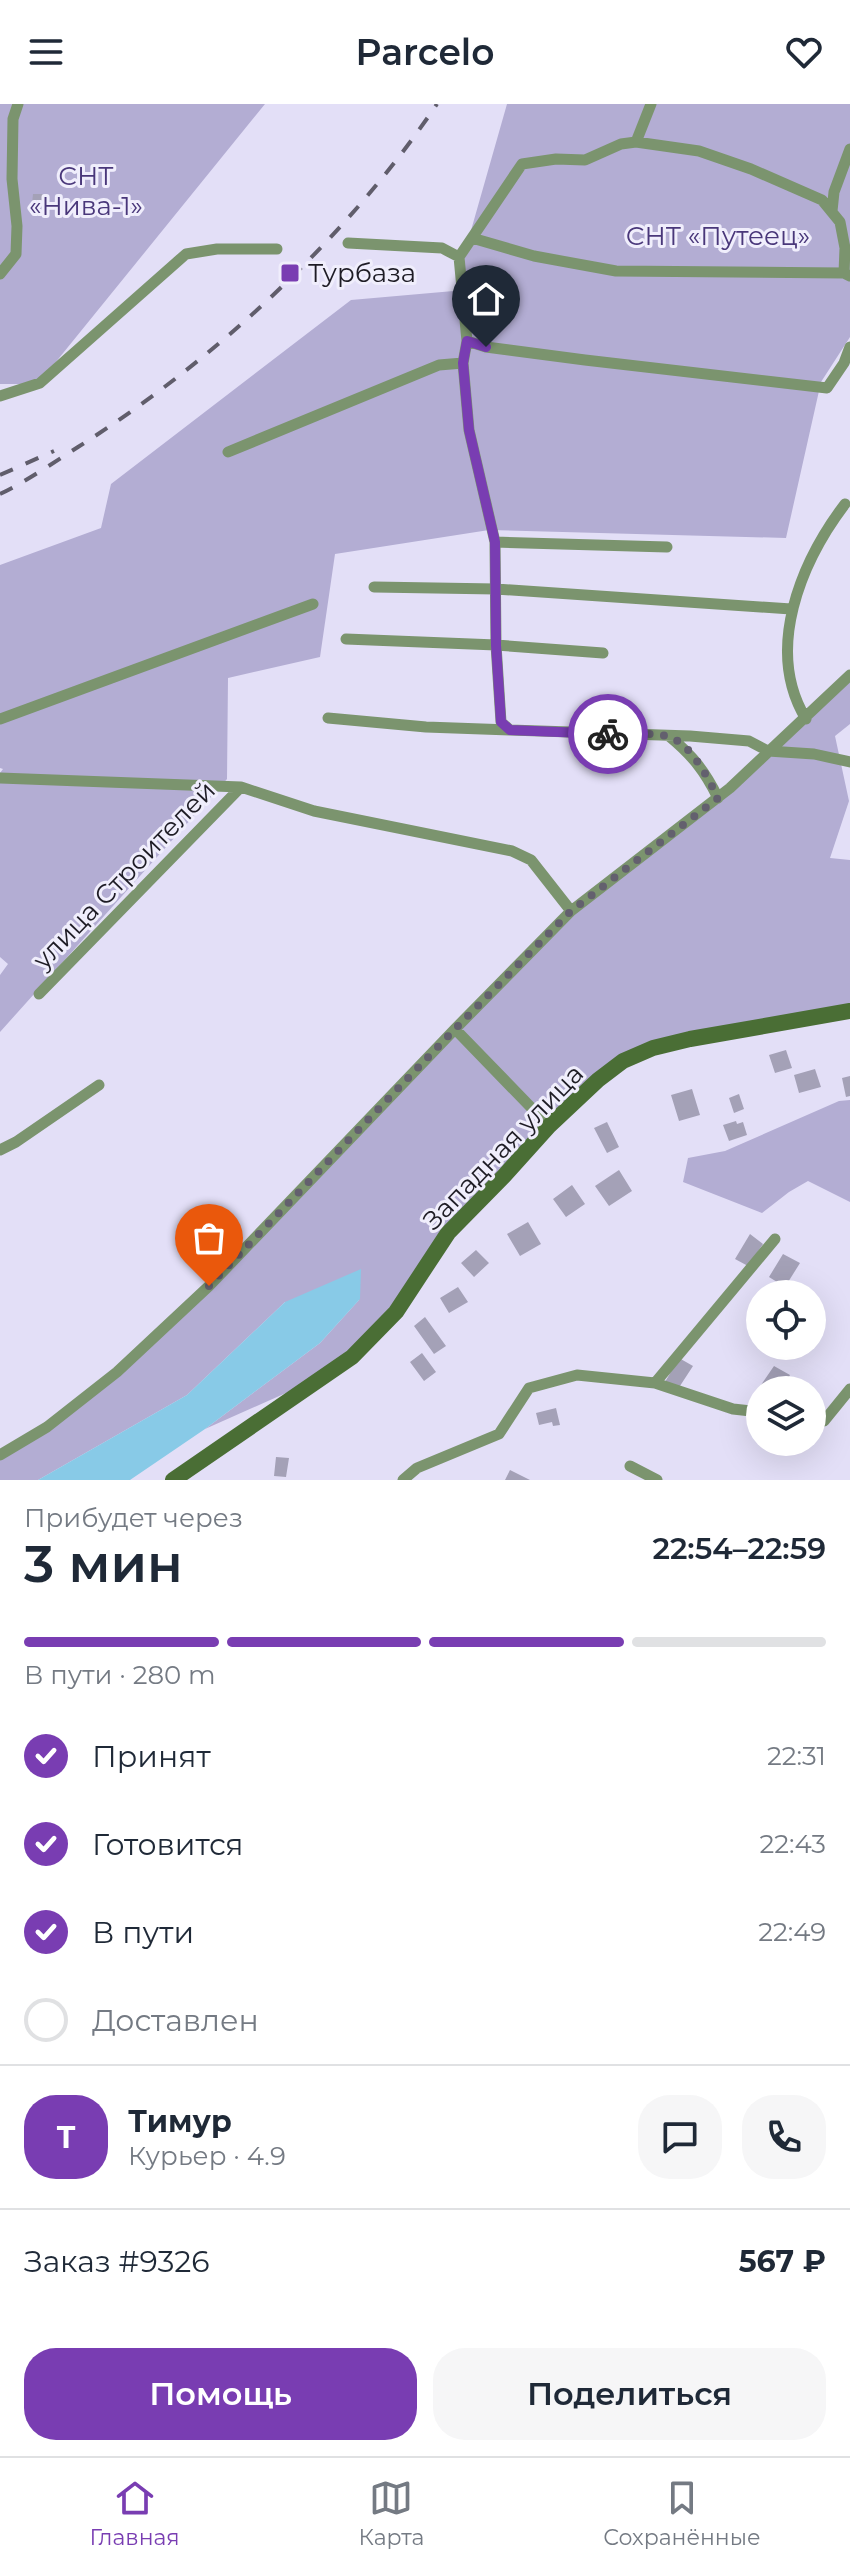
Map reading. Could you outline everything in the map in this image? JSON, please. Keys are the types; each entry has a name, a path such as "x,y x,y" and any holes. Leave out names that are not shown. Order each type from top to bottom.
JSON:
{"main road":[{"name":"Западная улица","path":"173,1480 352,1357 396,1312 448,1233 549,1126 623,1061 653,1048 690,1039 850,1011"}],"street":[{"path":"0,274 16,254 12,149 13,119 18,104"},
{"path":"636,142 651,104"},
{"path":"472,238 534,256 616,271 847,274 845,248 840,222 822,200 751,169 699,151 636,142 621,144 585,160 556,159 522,164 481,220 459,257 467,341 463,363 469,430 495,542 496,645 501,722 510,730"},
{"path":"832,211 834,192 850,149"},
{"path":"348,243 442,248 459,257"},
{"path":"0,396 40,383 186,254 217,249 277,249"},
{"path":"467,341 486,347 597,362 827,388 844,363 850,347"},
{"path":"228,452 439,365 463,363"},
{"path":"806,719 797,704 790,671 787,640 791,609 828,527 845,504"},
{"path":"495,542 667,547"},
{"path":"374,587 496,589 791,609"},
{"path":"0,719 313,604"},
{"path":"346,639 603,653"},
{"path":"0,1455 47,1427 152,1340 209,1286 571,911 718,798 850,675"},
{"path":"328,718 426,727 749,741 768,751 814,754 850,762"},
{"path":"669,736 691,753 704,770 718,798"},
{"path":"0,778 241,787 314,811 512,851 531,860 571,911"},
{"name":"улица Строителей","path":"39,994 241,787"},
{"path":"455,1029 549,1126"},
{"path":"0,1150 99,1085"},
{"path":"655,1383 775,1239"},
{"path":"403,1480 417,1468 499,1434 529,1388 577,1375 655,1383 746,1410"},
{"path":"826,1419 850,1389"},
{"path":"630,1466 657,1480"}],"green space":[{"name":"СНТ «Нива-1»","path":"0,104 265,104 38,384 0,384"},
{"name":"СНТ «Путеец»","path":"507,104 850,104 850,337 821,382 786,538 489,530 335,554 320,657 228,678 227,779 0,1032 0,975 8,964 0,957 0,773 3,769 0,768 0,565 101,528 111,484 351,300 465,290 464,255"},
{"path":"850,675 850,724 835,736 849,801 830,858 850,860 850,1011 623,1061 466,1215 396,1312 324,1376 205,1429 320,1343 359,1300 285,1302 187,1395 38,1480 0,1480 0,1455 117,1372 571,911 730,788"},
{"path":"850,1100 850,1202 808,1181 762,1213 683,1182 688,1158 725,1151 839,1101"}],"water":[{"path":"361,1269 360,1299 320,1343 205,1429 130,1480 38,1480 187,1395 285,1302"}],"building":[{"path":"33,194 43,194 43,205 32,204"},
{"path":"786,1050 792,1068 775,1073 769,1055"},
{"path":"815,1069 821,1087 799,1093 794,1075"},
{"path":"850,1076 850,1096 846,1097 842,1078"},
{"path":"692,1089 700,1115 679,1121 671,1095"},
{"path":"739,1094 744,1109 734,1113 729,1098"},
{"path":"736,1121 737,1124 743,1122 747,1135 729,1141 723,1125"},
{"path":"607,1122 619,1147 607,1153 594,1128"},
{"path":"619,1170 632,1191 609,1206 595,1186"},
{"path":"572,1185 585,1204 566,1217 553,1199"},
{"path":"528,1222 541,1244 520,1256 507,1234"},
{"path":"750,1234 763,1244 748,1266 735,1259"},
{"path":"476,1250 489,1263 474,1277 461,1263"},
{"path":"783,1254 800,1263 789,1280 769,1277"},
{"path":"458,1287 468,1302 449,1313 440,1298"},
{"path":"425,1317 446,1346 434,1354 414,1326"},
{"path":"422,1353 436,1372 424,1381 410,1362"},
{"path":"679,1358 693,1366 678,1389 665,1382"},
{"path":"774,1366 790,1375 789,1376 767,1376"},
{"path":"556,1408 560,1425 553,1426 552,1422 539,1425 536,1413"},
{"path":"276,1457 289,1458 286,1477 274,1476"},
{"path":"510,1470 530,1480 505,1480"}],"railway":[{"path":"0,494 40,472 129,413 228,336 320,249 401,154 437,104"},
{"path":"0,475 54,451"}],"way so far":[{"path":"209,1286 571,911 718,798 704,770 691,753 669,736 608,734"}],"place":[{"name":"Турбаза","path":"290,273"}],"route":[{"path":"486,347 467,341 463,363 469,430 495,542 496,645 501,722 510,730 608,734"}]}
